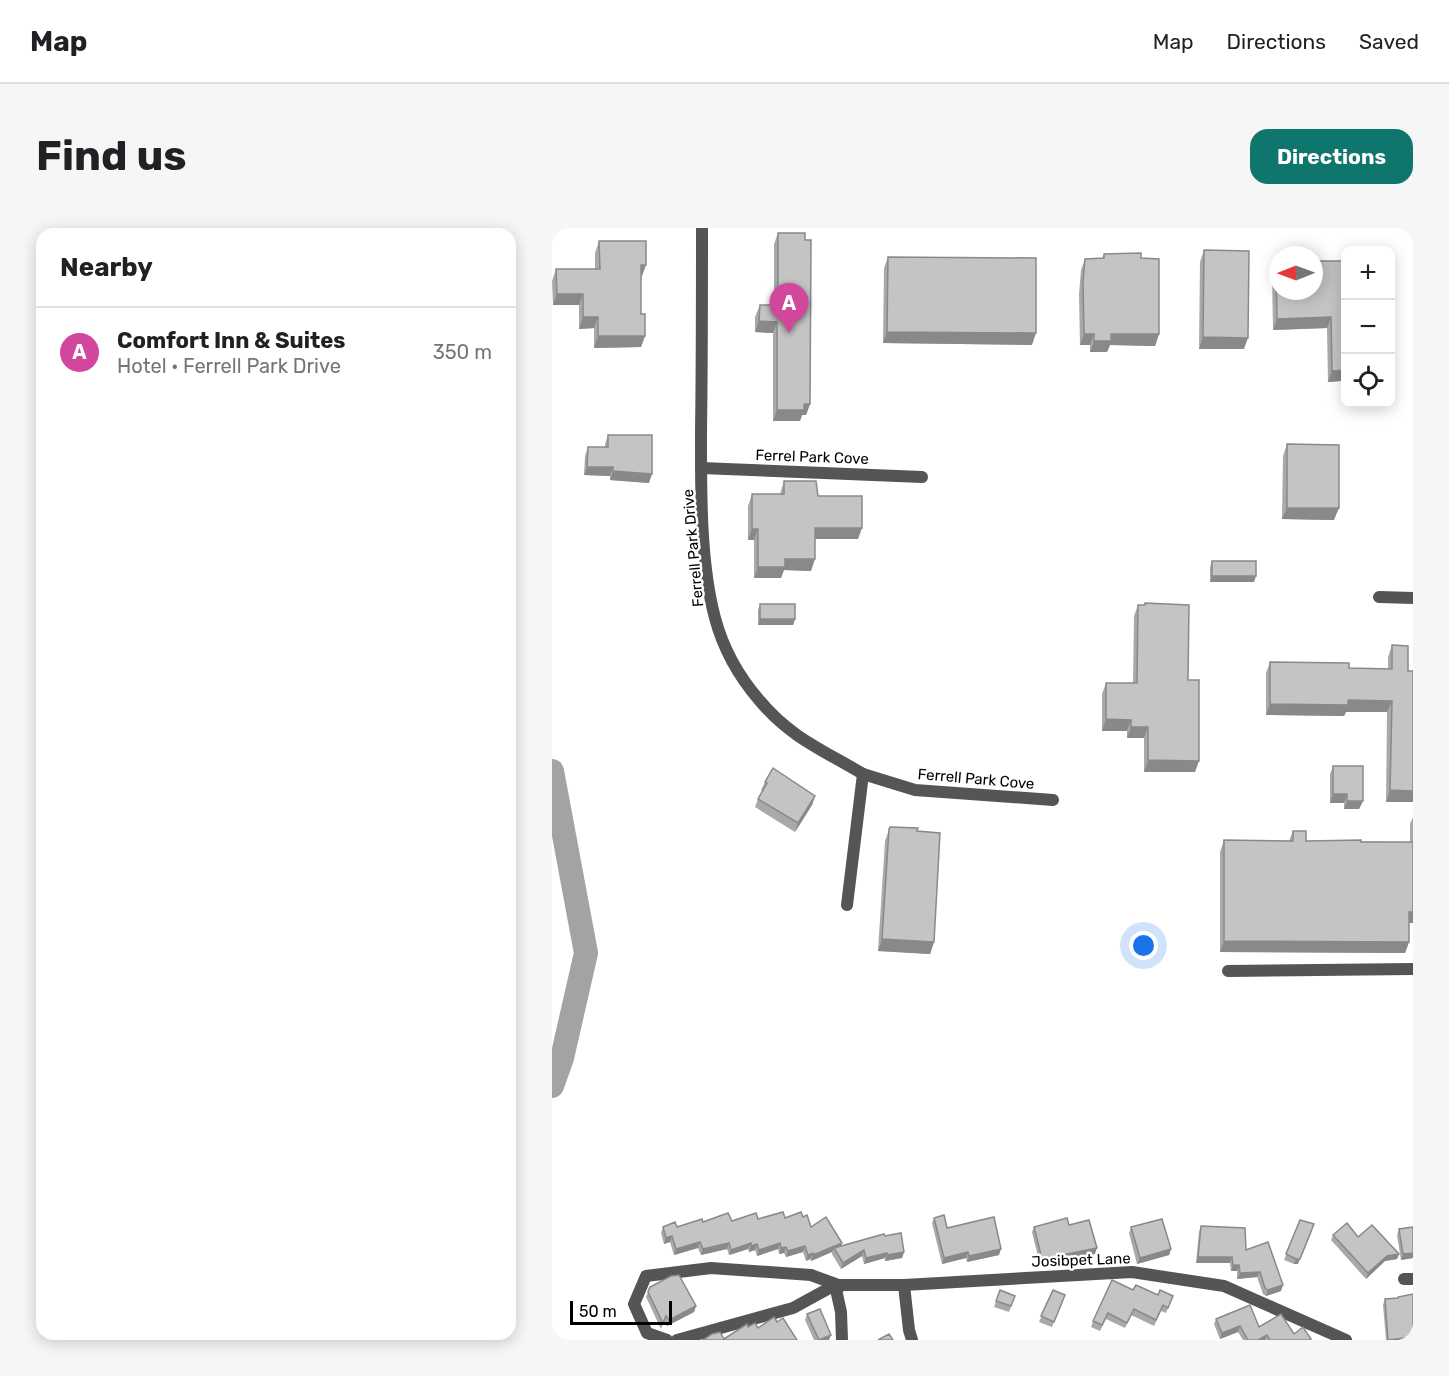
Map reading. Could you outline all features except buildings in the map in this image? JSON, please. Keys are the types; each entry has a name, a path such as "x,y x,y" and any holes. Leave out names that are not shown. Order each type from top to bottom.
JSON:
{"street":[{"name":"Ferrell Park Drive","path":"702,228 701,468 708,588 715,620 738,672 759,700 785,726 810,745 863,774"},
{"name":"Ferrel Park Cove","path":"701,468 922,477"},
{"path":"1379,597 1413,598"},
{"name":"Ferrell Park Cove","path":"863,774 915,790 1053,800"},
{"path":"847,905 863,774"},
{"path":"1228,971 1413,969"},
{"path":"668,1340 646,1333 634,1304 646,1276 711,1268 811,1275 839,1286"},
{"name":"Josibpet Lane","path":"839,1286 904,1285 1131,1272 1224,1286 1346,1340"},
{"path":"904,1285 912,1340"},
{"path":"677,1340 793,1308 839,1286"},
{"path":"839,1286 842,1340"}],"waterway":[{"path":"552,771 586,953 562,1058 552,1086"}],"place":[{"name":"Comfort Inn & Suites","path":"789,333"}]}
